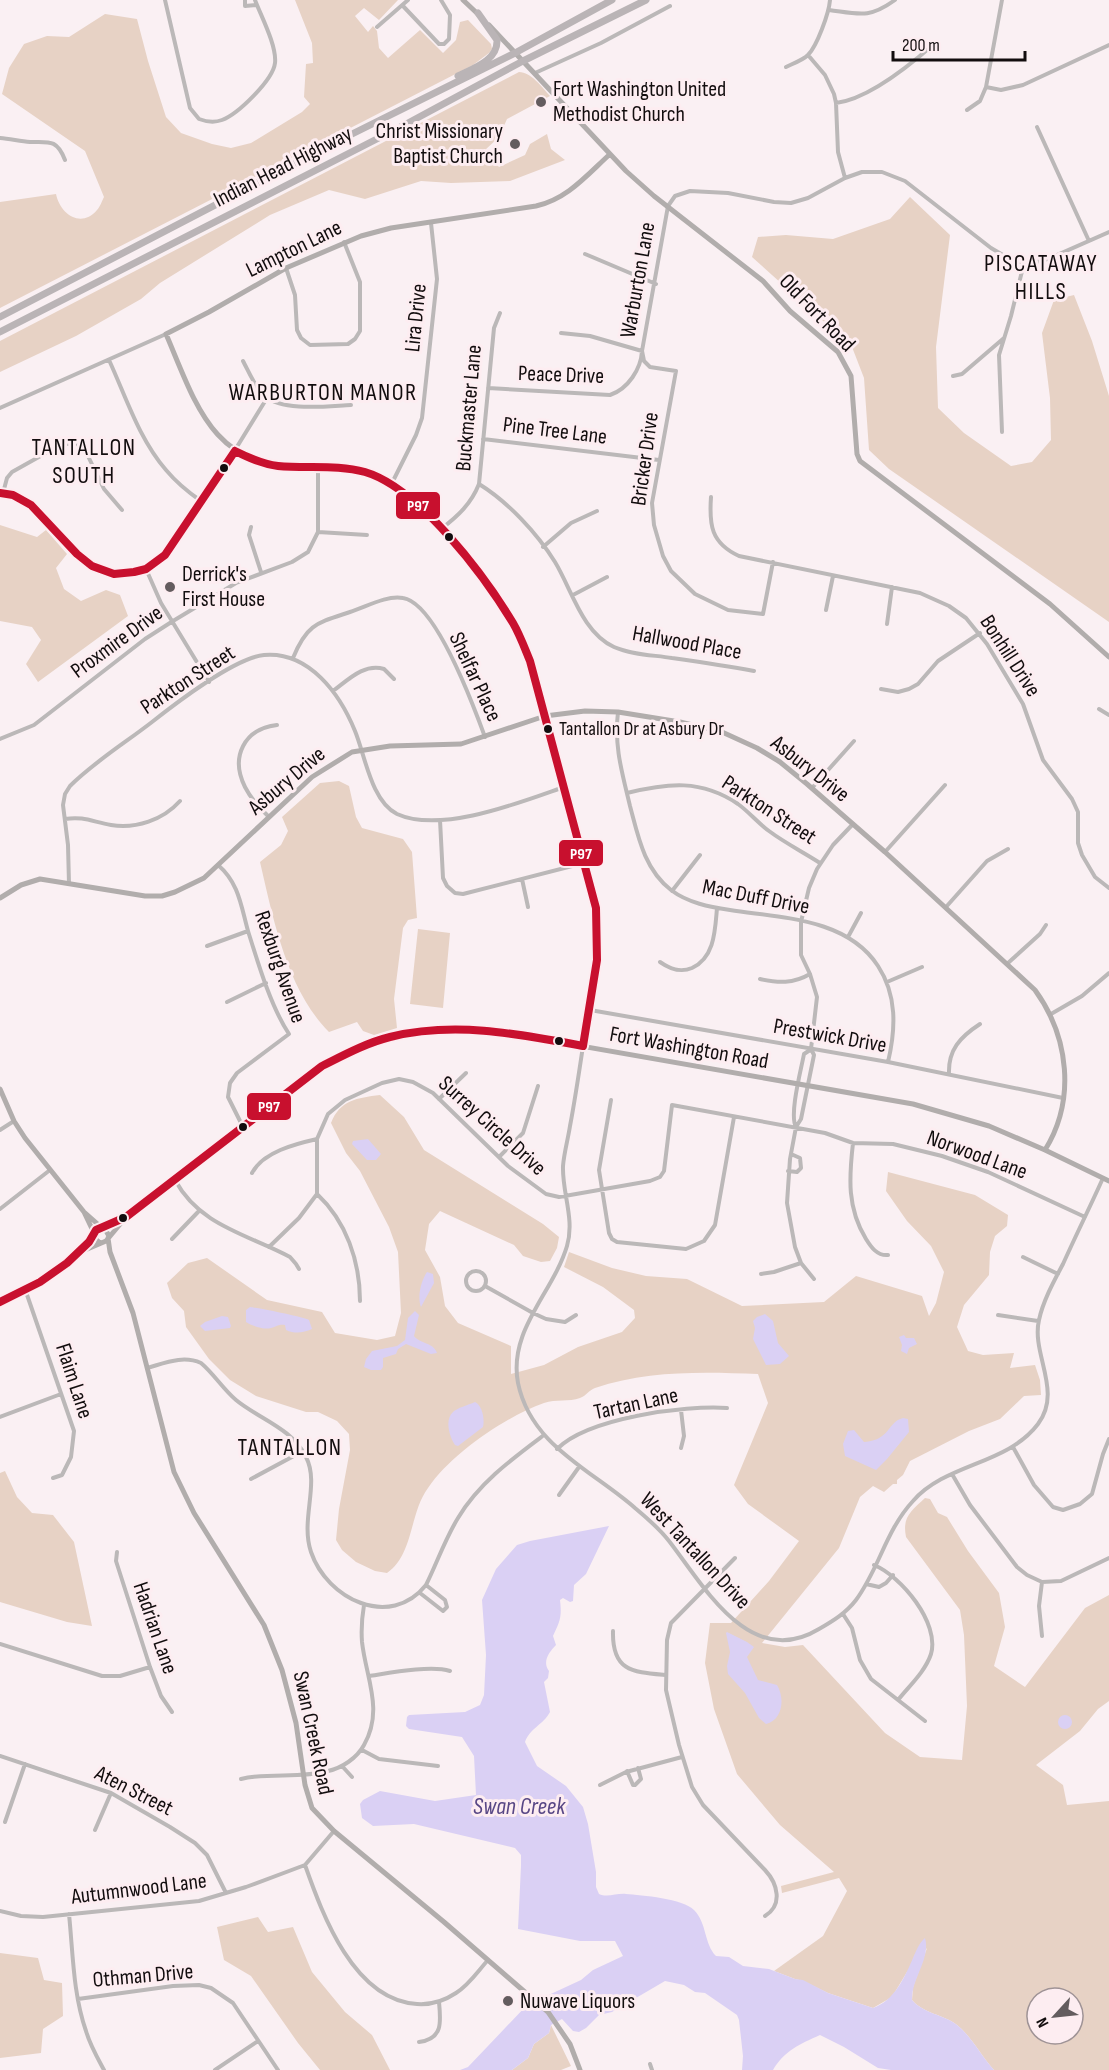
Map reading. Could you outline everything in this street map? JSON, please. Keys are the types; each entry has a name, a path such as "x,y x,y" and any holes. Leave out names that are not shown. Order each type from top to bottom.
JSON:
{"highway":[{"name":"Indian Head Highway","path":"0,317 515,53 612,0"},
{"name":"Indian Head Highway","path":"0,332 408,123 523,61 646,0"},
{"path":"419,101 494,55 497,40 478,14"}],"street":[{"path":"165,0 190,108 197,117 207,122 226,118 257,92 273,72 275,54 256,2 245,6 245,0"},
{"path":"377,27 408,0"},
{"path":"403,6 439,44 444,44 449,39 450,15 441,0"},
{"name":"Old Fort Road","path":"463,0 535,73 609,155 640,184 763,281 790,311 838,352 851,376 857,454 860,460 1050,604 1109,657"},
{"path":"786,67 808,55 829,10 830,0"},
{"path":"829,10 866,14 882,10 895,0"},
{"path":"968,110 980,100 986,87 1002,0"},
{"path":"535,73 601,43 670,6"},
{"path":"836,103 857,98 896,73 934,44"},
{"path":"986,87 1001,90 1023,85 1109,45"},
{"path":"808,55 825,75 836,103 838,152 845,178"},
{"path":"1037,126 1089,241"},
{"path":"0,138 51,142 59,148 65,160"},
{"name":"Lampton Lane","path":"0,408 166,334 286,268 344,242 381,230 536,206 554,201 567,193 609,155"},
{"path":"669,206 675,196 690,191 728,193 790,203 808,198 845,178 868,172 882,172 917,189 1010,260 1024,263 1048,259 1109,232"},
{"name":"Warburton Lane","path":"669,206 642,351 644,361 650,367 676,371"},
{"name":"Lira Drive","path":"392,483 422,418 437,279 431,223"},
{"path":"286,268 295,295 297,330 301,338 310,345 348,344 356,339 360,331 360,282 344,242"},
{"path":"585,254 656,284"},
{"path":"1002,432 999,363 1024,263"},
{"name":"Buckmaster Lane","path":"441,529 466,507 479,484 494,327 500,313"},
{"path":"561,333 590,336 642,351"},
{"path":"166,334 204,418 220,438 235,451 267,464 286,468 358,470 392,483 415,500 441,529 481,576 514,625 530,661 592,890 599,936 597,968 583,1046"},
{"path":"953,376 962,374 1004,338"},
{"name":"Peace Drive","path":"488,388 610,395 621,390 640,366 642,351"},
{"path":"109,360 154,455 174,480 201,501"},
{"path":"243,360 257,386 267,398 296,406 351,405"},
{"name":"Bricker Drive","path":"676,371 652,504 657,539 663,556 671,571 695,594 728,610 763,614 772,562"},
{"path":"122,510 104,489 86,452 81,446 72,442 62,444 12,472 1,493 14,495 31,505 77,554 98,569 121,574 146,569 165,555 235,451 267,398"},
{"name":"Pine Tree Lane","path":"483,439 659,460"},
{"path":"318,468 318,532 367,536"},
{"name":"Hallwood Place","path":"479,484 509,507 554,560 592,630 614,646 635,652 754,671"},
{"name":"Bonhill Drive","path":"711,497 710,523 720,543 739,555 931,597 966,618 980,633 1023,704 1043,760 1074,801 1079,820 1080,850 1085,862 1095,877 1109,888"},
{"path":"543,547 578,519 597,511"},
{"path":"251,527 249,535 261,573"},
{"name":"Proxmire Drive","path":"0,739 34,725 145,639 173,621 236,583 302,556 312,547 318,532"},
{"path":"146,569 161,603 209,682"},
{"path":"826,610 833,576"},
{"path":"573,596 607,577"},
{"path":"887,624 892,587"},
{"name":"Shelfar Place","path":"293,658 305,634 318,624 389,599 409,600 421,609 450,654 486,737"},
{"path":"881,689 898,692 918,684 938,661 980,633"},
{"name":"Parkton Street","path":"69,884 64,794 76,780 177,702 244,661 272,655 293,658"},
{"path":"293,658 313,670 333,691 348,714 379,795 389,808 408,817 440,820 495,811 564,787"},
{"path":"333,691 359,672 369,668 384,669 394,679"},
{"path":"1099,709 1109,715"},
{"name":"Asbury Drive","path":"0,898 21,885 40,879 130,894 162,896 193,885 321,771 343,756 361,750 390,746 450,746 473,742 545,716 585,711 618,712 701,726 730,735 757,748 780,762 813,788 1035,990 1051,1014 1060,1037 1065,1078 1064,1098 1057,1126 1045,1150"},
{"name":"Mac Duff Drive","path":"618,712 616,744 645,856 652,869 672,891 696,903 834,930 862,946 887,982 893,1002 894,1021 888,1062"},
{"path":"268,817 244,786 240,760 244,743 249,736 260,729 277,725"},
{"path":"813,788 854,741"},
{"name":"Parkton Street","path":"627,793 665,784 705,788 739,805 776,836 820,863"},
{"path":"885,852 945,785"},
{"path":"65,819 85,818 112,825 134,826 160,816 180,801"},
{"path":"440,820 444,878 447,886 454,893 463,894 584,862"},
{"path":"796,1127 801,1121 814,1055 811,1049 817,997 800,951 801,922 809,888 820,863 853,824"},
{"path":"946,907 987,861 1008,849"},
{"path":"672,891 700,855"},
{"name":"Rexburg Avenue","path":"218,865 233,882 266,983 276,1010 289,1034 233,1078 228,1097 243,1128"},
{"path":"522,878 528,907"},
{"path":"660,962 670,968 682,970 703,961 712,944 717,908"},
{"path":"848,937 861,914"},
{"path":"1008,963 1040,934 1046,925"},
{"path":"207,946 248,931"},
{"path":"887,982 922,968"},
{"path":"1051,1014 1082,996 1109,973"},
{"path":"760,979 786,983 810,974"},
{"path":"227,1002 266,983"},
{"name":"Prestwick Drive","path":"590,1010 888,1062 1064,1098"},
{"path":"949,1074 949,1061 954,1047 980,1024"},
{"name":"Fort Washington Road","path":"102,1228 126,1217 322,1066 358,1048 405,1034 443,1028 471,1028 583,1046 913,1104 989,1126 1106,1180"},
{"name":"West Tantallon Drive","path":"583,1046 564,1161 571,1230 567,1247 532,1313 520,1342 517,1372 521,1394 526,1408 544,1435 557,1449 630,1503 652,1523 669,1541 719,1606 746,1629 773,1640 798,1639 813,1633 843,1614 866,1584 906,1508 928,1487 1013,1447 1037,1425 1046,1406 1048,1385 1038,1338 1038,1321 1085,1216 1106,1180"},
{"path":"811,1049 804,1054 798,1084 793,1117 796,1127 788,1171 787,1195 795,1247 801,1263 814,1279"},
{"path":"439,1099 466,1073"},
{"name":"Surrey Circle Drive","path":"317,1194 317,1139 323,1123 337,1106 382,1083 399,1079 414,1082 439,1099 499,1157 542,1193 559,1197 650,1181 661,1176 664,1172 672,1106 796,1127 835,1135 853,1143"},
{"path":"499,1157 523,1134 538,1086"},
{"path":"0,1089 14,1121 50,1170 84,1212 107,1230 109,1237 85,1252 78,1253"},
{"path":"611,1100 599,1170 609,1233 613,1240 681,1249 697,1245 708,1237 715,1225 734,1117"},
{"path":"0,1130 14,1121"},
{"path":"252,1173 260,1162 271,1155 317,1139"},
{"path":"853,1143 849,1180 853,1210 868,1242 879,1254 888,1255"},
{"name":"Norwood Lane","path":"853,1143 893,1144 942,1156 988,1172 1085,1216"},
{"path":"788,1171 797,1172 801,1168 800,1158 791,1154"},
{"path":"0,1209 50,1170"},
{"path":"175,1180 198,1212 290,1257 298,1269"},
{"path":"269,1247 299,1218 317,1194 335,1213 346,1234 358,1275 360,1301"},
{"path":"84,1212 95,1239 101,1243"},
{"path":"172,1239 198,1212"},
{"name":"Fort Washington Road","path":"109,1237 126,1217"},
{"path":"0,1302 58,1269 78,1253 96,1230 102,1228"},
{"name":"Swan Creek Road","path":"109,1237 110,1252 133,1313 167,1449 178,1483 199,1522 255,1609 275,1650 293,1707 312,1808 334,1831 548,2012 564,2033 576,2055 580,2070"},
{"name":"Swan Creek Road","path":"101,1243 110,1252"},
{"path":"1023,1257 1058,1274"},
{"path":"761,1274 801,1263"},
{"path":"471,1272 480,1272 486,1278 485,1286 474,1291 468,1287 466,1278 471,1272"},
{"path":"485,1286 546,1319 560,1322 570,1320 576,1315"},
{"name":"Flaim Lane","path":"25,1289 74,1431 71,1457 62,1475 53,1478"},
{"path":"998,1315 1038,1321"},
{"path":"147,1368 178,1359 195,1360 201,1363 234,1398 254,1414 290,1435 307,1458 311,1473 306,1528 312,1555 329,1581 345,1594 364,1605 380,1608 394,1606 420,1593 454,1525 476,1493 498,1471 544,1435"},
{"path":"0,1417 61,1394"},
{"name":"Tartan Lane","path":"557,1449 569,1438 592,1428 633,1417 681,1410 727,1408"},
{"path":"681,1410 684,1436 681,1448"},
{"path":"1013,1447 1034,1485 1053,1507 1063,1510 1080,1504 1092,1494 1109,1439"},
{"path":"251,1479 303,1451"},
{"path":"559,1495 579,1467"},
{"path":"952,1474 970,1505 1017,1567 1027,1575 1042,1582 1066,1580 1109,1558"},
{"name":"Hadrian Lane","path":"117,1552 116,1561 150,1667 161,1696 172,1712"},
{"path":"735,1558 672,1623 667,1635 665,1675 668,1703 692,1787 700,1802 773,1880 777,1893 776,1903 774,1909 765,1916"},
{"path":"874,1565 893,1575 923,1614 932,1644 923,1670 898,1700"},
{"path":"866,1584 879,1587 893,1575"},
{"path":"1042,1582 1039,1606 1043,1624 1042,1636"},
{"path":"420,1593 443,1611 447,1607 445,1600 426,1585"},
{"path":"241,1779 253,1776 327,1772 342,1766 362,1750 375,1717 362,1634 364,1605"},
{"path":"843,1614 852,1628 860,1660 870,1677 878,1686 925,1721"},
{"path":"613,1631 616,1652 626,1668 639,1673 665,1675"},
{"path":"0,1644 102,1676 133,1674 150,1667"},
{"path":"369,1676 407,1671 442,1669 450,1671"},
{"path":"362,1750 379,1759 438,1766"},
{"name":"Aten Street","path":"0,1756 111,1793 197,1845 207,1855 226,1893"},
{"path":"600,1785 627,1771 682,1757"},
{"path":"5,1822 25,1764"},
{"path":"342,1766 352,1778"},
{"path":"627,1771 635,1785 641,1779 638,1768"},
{"path":"95,1830 111,1793"},
{"path":"334,1831 305,1865 328,1921 364,1978 378,1991 414,2004 439,2002 457,1993 488,1960"},
{"name":"Autumnwood Lane","path":"0,1911 30,1917 195,1902 305,1865"},
{"path":"69,1914 78,1999 86,2034 104,2070"},
{"name":"Othman Drive","path":"78,1999 173,1986 203,1986 220,1993 233,2003 278,2070"},
{"path":"419,2042 427,2041 436,2034 440,2022 439,2002"},
{"path":"215,2070 258,2041"},
{"path":"650,2064 652,2070"}],"shaded area":[{"path":"295,0 398,0 379,20 364,8 355,16 368,32 373,26 377,31 379,48 388,58 420,30 443,53 456,40 460,22 468,20 491,44 492,49 473,65 0,308 0,202 56,194 62,208 78,219 91,216 104,197 85,151 2,94 9,68 24,44 47,36 69,37 105,14 137,19 166,117 181,133 231,148 251,143 302,112 310,104 304,97 306,64 313,63 312,43"},
{"path":"519,72 532,77 550,96 507,119 499,137 484,151 499,167 525,155 530,144 547,134 551,149 565,160 510,181 451,183 421,181 365,199 329,190 270,215 160,283 141,299 76,336 0,372 0,341"},
{"path":"910,197 950,235 936,347 938,408 964,433 1011,466 1032,462 1051,440 1050,398 1042,333 1054,300 1074,295 1092,341 1109,396 1109,622 889,469 869,450 864,378 852,347 752,257 758,237 786,235 833,239 890,219"},
{"path":"0,525 37,537 46,530 67,554 56,568 64,589 81,601 106,590 120,595 128,616 38,682 26,664 41,640 32,627 0,621"},
{"path":"339,781 349,786 356,817 362,828 403,839 412,852 417,918 408,920 403,928 394,999 397,1028 374,1035 363,1031 357,1022 329,1032 302,996 276,929 260,862 281,845 288,831 282,817 320,783"},
{"path":"418,929 450,933 443,1008 410,1004"},
{"path":"380,1095 404,1117 424,1150 543,1224 559,1237 557,1248 550,1261 541,1262 523,1256 514,1245 440,1211 429,1224 425,1250 440,1277 445,1306 458,1323 511,1346 511,1374 544,1365 578,1347 622,1332 635,1318 634,1310 603,1287 564,1267 569,1252 612,1268 646,1276 687,1279 742,1306 824,1302 856,1276 922,1296 929,1316 936,1303 944,1272 931,1246 907,1221 886,1191 888,1172 975,1195 1008,1215 1007,1226 995,1236 990,1252 989,1275 964,1305 957,1327 968,1351 983,1355 1014,1353 1010,1368 1035,1365 1040,1380 1041,1395 1024,1396 1000,1419 969,1431 910,1461 903,1475 897,1480 897,1484 893,1484 884,1492 873,1486 860,1497 839,1548 762,1643 785,1647 803,1645 885,1733 920,1757 962,1760 967,1706 964,1635 960,1610 906,1537 905,1524 912,1511 925,1498 930,1499 938,1513 947,1517 968,1551 999,1593 1005,1627 994,1666 1025,1687 1085,1608 1109,1595 1109,1701 1098,1709 1080,1731 1036,1765 1063,1785 1067,1805 1109,1801 1109,2070 994,2070 957,2025 922,2008 912,2000 913,1987 927,1948 907,1972 892,1997 873,2008 774,1971 823,1936 847,1891 839,1878 782,1893 781,1886 834,1872 780,1825 737,1774 714,1709 705,1663 710,1623 731,1623 769,1581 799,1541 748,1504 734,1485 768,1403 758,1374 697,1373 635,1378 595,1388 580,1398 544,1403 529,1409 480,1438 438,1475 422,1498 402,1555 387,1573 375,1571 356,1562 342,1550 336,1540 339,1509 350,1450 349,1434 337,1421 318,1412 306,1412 256,1396 230,1380 209,1359 186,1327 184,1311 172,1298 167,1283 188,1263 207,1258 267,1300 322,1312 335,1333 377,1340 395,1336 401,1313 398,1252 389,1227 360,1171 346,1153 331,1123 339,1109 357,1099"},
{"path":"5,1471 17,1497 32,1513 53,1515 74,1542 92,1626 67,1622 0,1602 0,1473"},
{"path":"258,1917 268,1932 293,1927 312,1972 345,2012 372,2035 390,2070 320,2070 251,1976 224,1960 217,1927"},
{"path":"0,1953 38,1958 44,1980 62,1983 63,2016 43,2029 41,2053 0,2058"},
{"path":"551,2025 571,2066 561,2070 512,2070 528,2058 534,2044 549,2033"}],"water":[{"path":"368,1139 381,1154 376,1160 367,1160 352,1144 353,1141"},
{"path":"427,1272 433,1274 434,1283 421,1307 420,1289"},
{"path":"250,1307 309,1320 312,1329 296,1332 286,1330 285,1325 273,1328 255,1326 246,1322 246,1310"},
{"path":"415,1311 419,1315 414,1336 433,1347 437,1353 431,1354 406,1344 398,1349 396,1354 383,1358 381,1370 364,1367 372,1351 397,1346 405,1340 408,1318"},
{"path":"765,1314 773,1321 778,1343 789,1356 780,1364 766,1365 753,1339 755,1328 753,1321"},
{"path":"222,1316 228,1317 230,1328 205,1331 200,1326 205,1322"},
{"path":"904,1335 906,1338 914,1338 917,1344 909,1348 907,1354 901,1351 902,1345 899,1337"},
{"path":"475,1402 482,1413 483,1427 458,1446 455,1445 449,1429 450,1415 457,1409"},
{"path":"903,1418 908,1419 909,1432 876,1470 845,1456 843,1444 848,1431 854,1430 864,1442 873,1441 884,1435 894,1423"},
{"name":"Swan Creek","path":"609,1526 586,1574 574,1585 573,1601 570,1602 563,1598 560,1600 560,1619 553,1636 556,1645 547,1657 546,1664 549,1671 548,1678 544,1682 550,1712 530,1733 525,1742 537,1766 566,1786 583,1807 588,1824 596,1872 596,1887 599,1894 605,1896 642,1895 689,1906 698,1915 709,1946 716,1956 729,1957 743,1966 769,1969 803,1980 828,1993 873,2008 887,2000 898,1988 918,1947 925,1938 925,1954 914,1984 912,2000 922,2008 957,2025 994,2070 878,2068 820,2035 787,2053 773,2070 742,2070 743,2056 737,2015 705,1993 695,1992 684,1985 665,1981 612,2012 599,2015 579,2032 573,2031 562,2019 551,2025 549,2033 534,2044 528,2058 512,2070 460,2070 468,2067 527,2005 581,1980 593,1970 623,1956 615,1941 580,1941 518,1929 521,1855 515,1848 414,1824 373,1826 362,1818 360,1804 380,1791 435,1801 476,1795 474,1756 462,1737 409,1729 406,1726 407,1717 409,1715 465,1712 480,1705 484,1695 486,1655 482,1600 496,1569 517,1545"},
{"path":"727,1632 754,1647 747,1657 758,1680 777,1685 780,1690 781,1708 772,1722 766,1724 759,1718 745,1693 728,1674 730,1652"},
{"path":"1062,1715 1068,1715 1072,1722 1068,1729 1062,1729 1058,1725 1058,1719"}],"transit line":[{"name":"P97","path":"235,451 272,465 333,467 365,472 386,481 428,514 468,558 513,623 530,661 596,908 597,960 583,1046"},
{"name":"P97","path":"0,493 13,495 31,505 77,554 92,566 114,574 134,572 146,569 165,555 235,451"},
{"name":"P97","path":"0,1302 40,1282 67,1263 89,1242 96,1230 126,1217 322,1066 355,1050 390,1037 439,1030 487,1031 583,1046"}],"place":[{"name":"Fort Washington United Methodist Church","path":"541,102"},
{"name":"Christ Missionary Baptist Church","path":"515,144"},
{"name":"Derrick's First House","path":"170,587"},
{"name":"Tantallon Dr at Asbury Dr","path":"548,729"},
{"name":"Nuwave Liquors","path":"508,2001"}],"district":[{"name":"PISCATAWAY HILLS","path":"1041,277"},
{"name":"WARBURTON MANOR","path":"323,392"},
{"name":"TANTALLON SOUTH","path":"84,461"},
{"name":"TANTALLON","path":"290,1447"}]}
